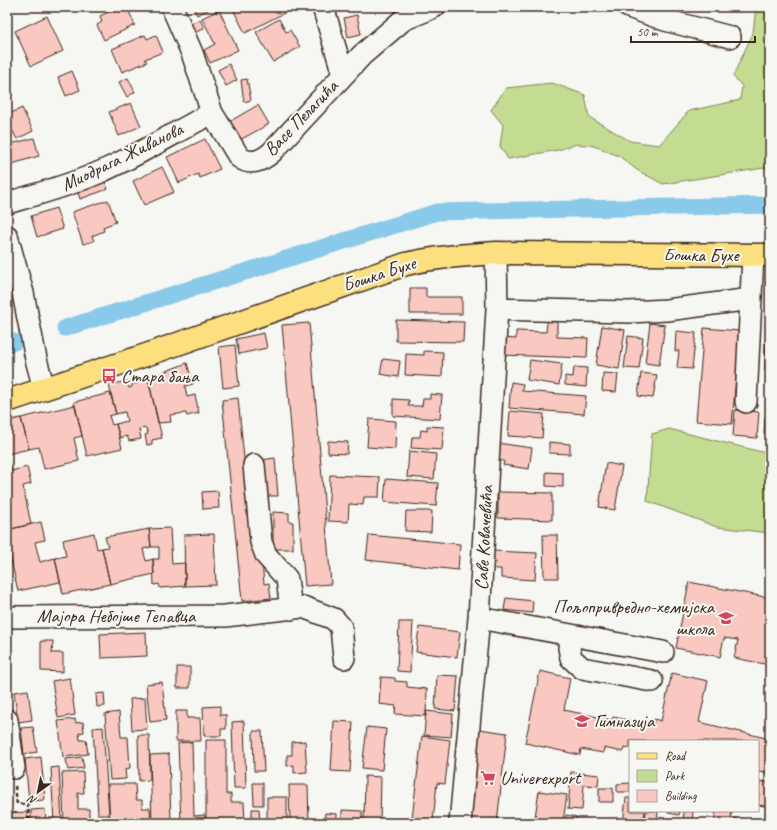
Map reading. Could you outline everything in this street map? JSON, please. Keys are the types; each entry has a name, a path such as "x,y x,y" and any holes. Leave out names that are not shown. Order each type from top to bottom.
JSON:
{"main road":[{"name":"Бошка Бухе","path":"7,401 406,264 452,256 496,253 762,255"}],"street":[{"name":"Васе Пелагића","path":"172,7 192,53 212,113 239,157 245,161 259,161 272,152 343,74 362,56 403,20 434,7"},
{"path":"323,7 343,74"},
{"path":"629,7 665,20 730,37"},
{"name":"Миодрага Живанова","path":"7,203 56,189 98,173 134,156 212,113"},
{"path":"7,236 23,293 36,359 44,389"},
{"name":"Саве Ковачевића","path":"460,823 479,618 497,309 496,253"},
{"path":"746,402 751,299 762,255"},
{"path":"497,309 629,312 667,310 751,299"},
{"path":"254,465 261,542 266,555 287,579 291,609"},
{"name":"Мајора Небојше Тепавца","path":"7,616 224,616 302,608 334,619 341,627 344,658"},
{"path":"479,618 663,652"},
{"path":"571,636 569,648 571,658 582,668 652,682"},
{"path":"7,720 14,768"}],"path":[{"path":"14,768 17,804 28,804 29,823"}],"green space":[{"path":"756,7 770,7 770,167 663,184 637,170 619,156 594,146 577,144 558,150 508,159 500,146 503,125 491,110 506,88 552,83 585,95 589,117 630,141 659,145 689,111 740,100 742,86 733,76 753,33"},
{"path":"669,429 770,454 770,533 717,527 647,501 652,434"}],"building":[{"path":"120,7 127,7 135,25 104,40 97,25 102,22 100,16"},
{"path":"193,7 214,7 197,15"},
{"path":"232,7 293,7 294,8 245,33"},
{"path":"219,10 238,50 210,63 204,50 215,44 202,18"},
{"path":"357,15 361,34 348,37 344,18"},
{"path":"47,16 63,51 31,66 15,31"},
{"path":"200,19 204,28 193,34 188,25"},
{"path":"279,19 286,32 290,30 300,47 273,62 256,32"},
{"path":"145,35 147,39 156,35 163,52 145,59 147,62 122,72 112,49"},
{"path":"229,64 237,80 226,86 218,70"},
{"path":"72,71 80,90 66,96 58,77"},
{"path":"128,78 135,92 127,97 119,82"},
{"path":"247,79 251,100 244,102 241,80"},
{"path":"131,103 141,126 119,136 109,112"},
{"path":"258,105 269,124 238,141 227,123"},
{"path":"22,108 33,131 17,139 12,130 9,132 7,128 7,115"},
{"path":"34,138 39,156 12,164 7,145"},
{"path":"205,139 220,169 200,178 198,174 179,183 167,157"},
{"path":"162,167 174,192 144,205 133,181"},
{"path":"103,177 108,189 80,199 76,186"},
{"path":"108,200 116,222 103,227 104,231 92,236 94,241 83,244 72,212"},
{"path":"56,208 63,229 37,237 31,216"},
{"path":"410,288 426,288 426,297 462,297 462,314 410,314"},
{"path":"396,320 464,322 463,342 396,341"},
{"path":"547,321 557,322 557,337 588,338 587,358 501,355 502,338 516,339 516,331 546,332"},
{"path":"309,323 331,584 305,586 282,325"},
{"path":"650,323 665,325 659,365 645,363"},
{"path":"602,326 625,330 619,369 596,365"},
{"path":"704,328 740,331 732,424 696,421"},
{"path":"676,331 696,333 692,369 677,368 679,351 675,351"},
{"path":"264,333 267,348 239,354 236,339"},
{"path":"628,336 643,338 639,369 624,368"},
{"path":"766,337 770,337 770,372 765,371"},
{"path":"235,345 239,386 223,388 219,347"},
{"path":"424,351 443,352 442,377 405,375 406,354 424,355"},
{"path":"383,359 400,361 398,377 380,374"},
{"path":"530,360 562,364 559,385 527,380"},
{"path":"187,363 193,384 185,386 187,397 195,395 199,413 187,416 186,413 170,415 171,422 158,423 148,378"},
{"path":"574,367 587,368 586,387 565,385 565,376 573,377"},
{"path":"603,373 618,374 616,392 602,391"},
{"path":"641,373 657,375 653,398 638,396"},
{"path":"148,378 162,438 152,440 152,444 147,445 145,435 148,434 146,428 139,429 141,439 129,441 127,436 120,438 116,424 127,421 125,412 116,414 109,385 127,381 129,388 132,387 132,384 138,383 138,380"},
{"path":"511,382 523,384 522,391 586,396 584,414 509,408"},
{"path":"110,393 116,414 109,416 112,425 116,424 122,448 87,456 74,402"},
{"path":"430,394 442,395 440,419 393,416 393,399 409,400 408,406 422,406 423,399 430,399"},
{"path":"238,398 253,549 261,549 264,584 269,583 271,598 242,601 222,400"},
{"path":"75,405 82,436 74,438 79,461 44,469 39,447 29,449 21,418"},
{"path":"735,410 759,412 757,438 733,436"},
{"path":"510,411 544,414 542,438 508,436"},
{"path":"765,417 770,417 770,434 764,434"},
{"path":"21,418 29,449 7,454 7,421"},
{"path":"369,419 396,421 395,449 367,447"},
{"path":"427,426 444,427 442,450 411,448 412,437 420,437 421,430 427,431"},
{"path":"328,441 348,442 347,454 328,453"},
{"path":"549,442 570,444 570,454 549,453"},
{"path":"497,443 532,448 529,469 503,465 504,461 494,460"},
{"path":"409,451 436,454 434,479 407,477"},
{"path":"7,454 11,471 7,472"},
{"path":"275,458 278,496 263,496 261,460"},
{"path":"606,463 622,466 615,510 599,507"},
{"path":"27,467 31,484 23,486 31,524 7,530 7,472"},
{"path":"546,472 563,473 563,487 546,486"},
{"path":"330,475 380,477 379,497 364,497 363,505 349,504 348,522 328,521"},
{"path":"386,479 438,483 436,506 384,502"},
{"path":"218,491 219,508 203,509 202,492"},
{"path":"498,492 552,493 552,520 498,518"},
{"path":"406,511 432,511 431,532 405,531"},
{"path":"273,512 289,513 289,522 293,522 293,549 273,549"},
{"path":"41,522 45,540 35,542 40,562 55,558 60,582 18,591 7,542 7,530"},
{"path":"170,528 172,564 185,563 185,586 160,588 159,584 154,585 153,559 159,559 159,547 151,547 149,529"},
{"path":"149,529 151,547 143,549 146,561 153,559 154,574 110,584 102,548 108,547 105,537"},
{"path":"94,533 97,549 102,548 110,584 63,594 55,558 66,556 63,540"},
{"path":"214,534 216,585 185,586 184,535"},
{"path":"369,535 460,544 458,570 366,560"},
{"path":"543,535 557,535 558,578 544,578"},
{"path":"492,551 537,553 535,580 501,578 501,569 495,569 496,562 491,562"},
{"name":"Пољопривредно-хемијска школа","path":"689,582 770,598 770,665 734,658 738,640 724,638 720,657 676,648"},
{"path":"506,598 533,601 532,613 504,610"},
{"path":"399,622 413,622 410,672 397,671"},
{"path":"419,627 460,632 457,657 416,652"},
{"path":"146,632 147,656 101,658 100,634"},
{"path":"41,641 53,641 52,653 63,653 63,672 41,671"},
{"path":"177,667 190,667 190,688 177,688"},
{"name":"Гимназија","path":"540,671 570,678 564,710 612,720 613,717 653,725 654,719 661,721 672,673 708,681 699,722 770,739 770,773 759,771 759,740 629,740 629,748 624,747 623,752 604,748 603,753 581,749 580,755 525,743"},
{"path":"437,675 458,676 455,711 435,709"},
{"path":"381,677 395,678 395,681 407,682 407,687 427,689 426,716 395,714 396,706 379,704"},
{"path":"70,678 75,715 58,718 52,681"},
{"path":"162,682 166,720 150,722 146,684"},
{"path":"28,690 32,720 18,722 14,692"},
{"path":"104,693 105,706 97,707 96,694"},
{"path":"145,698 147,729 132,730 130,699"},
{"path":"220,706 220,715 226,715 226,729 221,729 221,736 204,736 203,707"},
{"path":"176,711 187,711 187,718 200,718 201,741 176,741"},
{"path":"426,711 453,714 451,737 424,735"},
{"path":"119,712 121,737 128,737 130,768 125,769 126,779 110,780 105,714"},
{"path":"75,719 76,723 83,722 84,732 79,733 80,740 86,740 88,754 63,757 58,721"},
{"path":"244,721 246,788 234,788 232,722"},
{"path":"334,721 353,722 350,772 331,771"},
{"path":"33,727 37,752 24,754 21,728"},
{"path":"103,727 109,815 98,815 93,728"},
{"path":"367,727 386,729 382,770 362,768"},
{"name":"Univerexport","path":"479,729 507,733 497,823 469,823"},
{"path":"253,731 262,731 264,771 254,771"},
{"path":"138,735 149,735 150,780 139,781"},
{"path":"422,736 450,740 445,784 437,783 433,821 412,818"},
{"path":"206,740 226,740 226,794 231,794 231,802 244,802 245,823 206,823"},
{"path":"305,741 307,772 294,773 294,765 287,766 287,755 292,755 292,742"},
{"path":"192,742 194,816 205,815 205,823 181,823 178,743"},
{"path":"169,754 171,823 152,823 150,755"},
{"path":"41,757 45,800 29,801 25,759"},
{"path":"82,757 84,768 68,770 66,759"},
{"path":"59,767 62,823 54,823 51,768"},
{"path":"83,772 84,793 78,793 78,809 89,809 89,820 93,820 94,823 64,823 62,773"},
{"path":"571,772 599,775 598,786 584,785 582,810 568,809"},
{"path":"365,776 381,777 380,823 364,823"},
{"path":"760,781 770,783 770,807 759,805"},
{"path":"253,783 263,783 263,805 254,805"},
{"path":"629,783 629,792 617,792 617,784"},
{"path":"108,784 135,784 136,800 142,800 142,808 150,808 151,823 110,823"},
{"path":"289,785 308,785 309,823 290,823"},
{"path":"599,788 613,788 613,802 599,802"},
{"path":"539,791 567,795 563,821 534,823"},
{"path":"267,797 287,797 287,823 267,823"},
{"path":"626,798 629,798 629,812 645,812 643,823 623,823"},
{"path":"45,809 46,823 31,823 31,810"},
{"path":"252,809 259,809 260,823 252,823"},
{"path":"342,810 362,811 362,823 342,823"},
{"path":"767,810 770,811 770,823 764,823"},
{"path":"27,812 28,823 7,823 7,813"},
{"path":"646,812 658,812 657,823 645,823"},
{"path":"668,812 680,812 679,815"},
{"path":"684,812 693,812 692,823 683,823"},
{"path":"716,812 732,812 731,818 737,819 736,823 714,823"},
{"path":"325,813 337,814 337,823 324,823"},
{"path":"566,815 577,817 576,823 565,823"},
{"path":"99,818 108,818 108,823 99,823"}],"waterway":[{"path":"65,328 437,212 770,205"},
{"path":"7,344 14,342"}],"place":[{"name":"Стара бања","path":"109,376"},
{"name":"Пољопривредно-хемијска школа","path":"726,618"},
{"name":"Гимназија","path":"582,721"},
{"name":"Univerexport","path":"488,778"}]}
